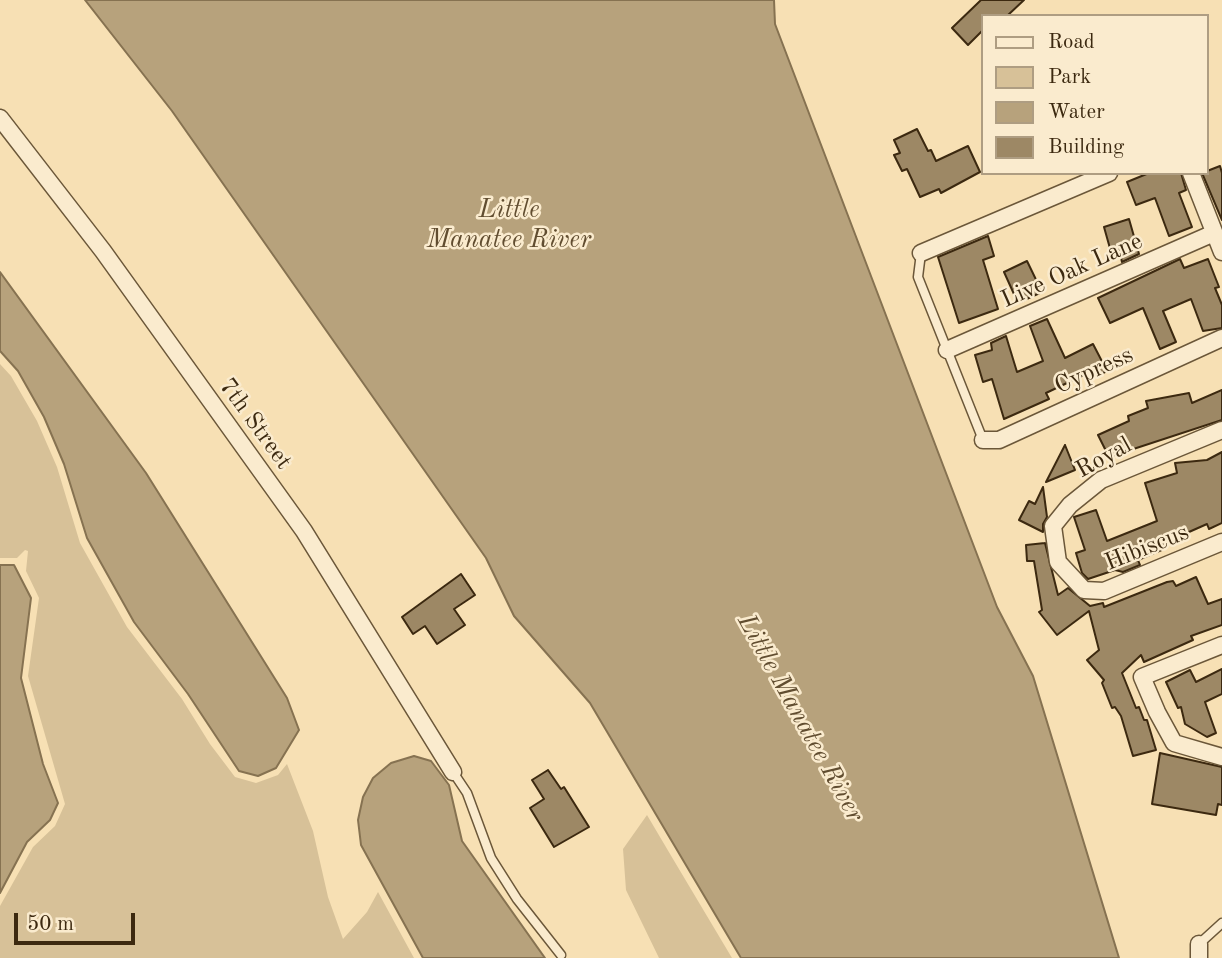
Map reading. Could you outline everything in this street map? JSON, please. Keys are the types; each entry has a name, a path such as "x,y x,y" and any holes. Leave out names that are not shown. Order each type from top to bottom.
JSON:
{"street":[{"name":"7th Street","path":"0,118 103,251 304,531 453,772"},
{"path":"921,253 1104,175"},
{"path":"1192,175 1222,252"},
{"name":"Live Oak Lane","path":"947,350 1214,233"},
{"name":"Cypress","path":"983,440 999,440 1222,338"},
{"name":"Royal","path":"1058,562 1053,526 1070,505 1101,480 1222,430"},
{"name":"Hibiscus","path":"1058,562 1083,590 1104,591 1222,542"},
{"path":"1222,645 1142,677 1174,743 1222,757"}],"lane":[{"path":"921,253 918,277 983,440"},
{"path":"453,772 467,793 491,858 523,908 561,955"},
{"path":"1199,951 1222,923"}],"green space":[{"path":"0,364 11,376 37,421 57,467 80,543 127,627 182,699 210,744 235,777 256,783 278,775 287,764 313,831 328,897 343,939 367,912 378,892 414,958 0,958 0,906 33,847 55,826 65,804 28,676 39,598 26,571 28,551 25,550 17,558 0,558"},
{"path":"647,815 732,958 659,958 626,890 623,849"}],"water":[{"name":"Little Manatee River","path":"85,0 774,0 775,24 997,607 1033,676 1119,958 741,958 590,703 514,616 486,558 172,111"},
{"path":"0,272 146,473 287,698 299,730 276,768 258,776 239,771 188,694 134,622 87,538 64,464 44,417 18,371 0,351"},
{"path":"0,565 14,565 31,598 21,678 43,764 58,803 50,820 27,842 0,893"},
{"path":"414,756 431,761 449,785 462,841 545,958 423,958 361,845 358,820 363,797 373,778 391,763"}],"building":[{"path":"981,0 1024,0 1009,14 981,14 981,32 968,45 952,28"},
{"path":"917,129 936,161 968,146 980,172 941,193 939,189 920,197 907,169 902,171 894,155 900,153 894,140"},
{"path":"1220,166 1222,220 1203,175 1208,175 1208,171"},
{"path":"1144,175 1182,175 1186,190 1179,193 1192,227 1169,236 1155,198 1136,205 1127,182"},
{"path":"1129,219 1139,254 1122,262 1119,250 1111,252 1104,227"},
{"path":"988,236 994,256 983,260 998,309 959,323 938,257"},
{"path":"1180,259 1184,268 1208,259 1219,287 1215,288 1222,305 1222,328 1203,331 1191,299 1163,311 1176,342 1160,349 1143,308 1110,323 1098,298"},
{"path":"1027,261 1042,292 1018,303 1004,272"},
{"path":"1047,319 1065,358 1093,344 1107,371 1091,379 1088,373 1046,393 1049,399 1004,419 992,379 983,382 975,355 992,350 991,343 1006,336 1017,372 1043,361 1030,326"},
{"path":"1222,390 1222,420 1109,457 1098,435 1129,421 1128,416 1148,408 1146,401 1189,393 1192,403"},
{"path":"1065,445 1075,470 1046,482"},
{"path":"1222,452 1222,523 1209,529 1207,524 1162,544 1164,549 1138,560 1140,565 1123,572 1115,570 1088,579 1082,573 1076,553 1085,550 1074,517 1096,510 1107,541 1157,521 1145,483 1177,473 1175,463 1207,460"},
{"path":"1043,487 1047,517 1043,532 1019,520 1029,501 1035,504"},
{"path":"1045,543 1058,595 1068,588 1090,606 1103,603 1104,607 1167,582 1173,581 1176,586 1196,577 1208,604 1222,599 1222,625 1191,636 1193,640 1144,662 1141,655 1122,673 1136,708 1139,707 1144,720 1147,720 1156,750 1133,756 1121,716 1115,707 1112,708 1102,683 1104,680 1087,660 1099,650 1089,611 1057,635 1039,612 1042,610 1034,561 1027,561 1026,545"},
{"path":"461,574 475,595 454,609 465,625 437,644 425,626 413,634 402,617"},
{"path":"1222,669 1222,694 1205,702 1216,733 1207,737 1185,724 1181,707 1178,708 1166,682 1190,670 1196,682"},
{"path":"1160,753 1222,767 1222,805 1218,804 1216,815 1152,804"},
{"path":"548,770 561,789 564,787 589,827 554,847 530,808 544,799 532,780"}]}
